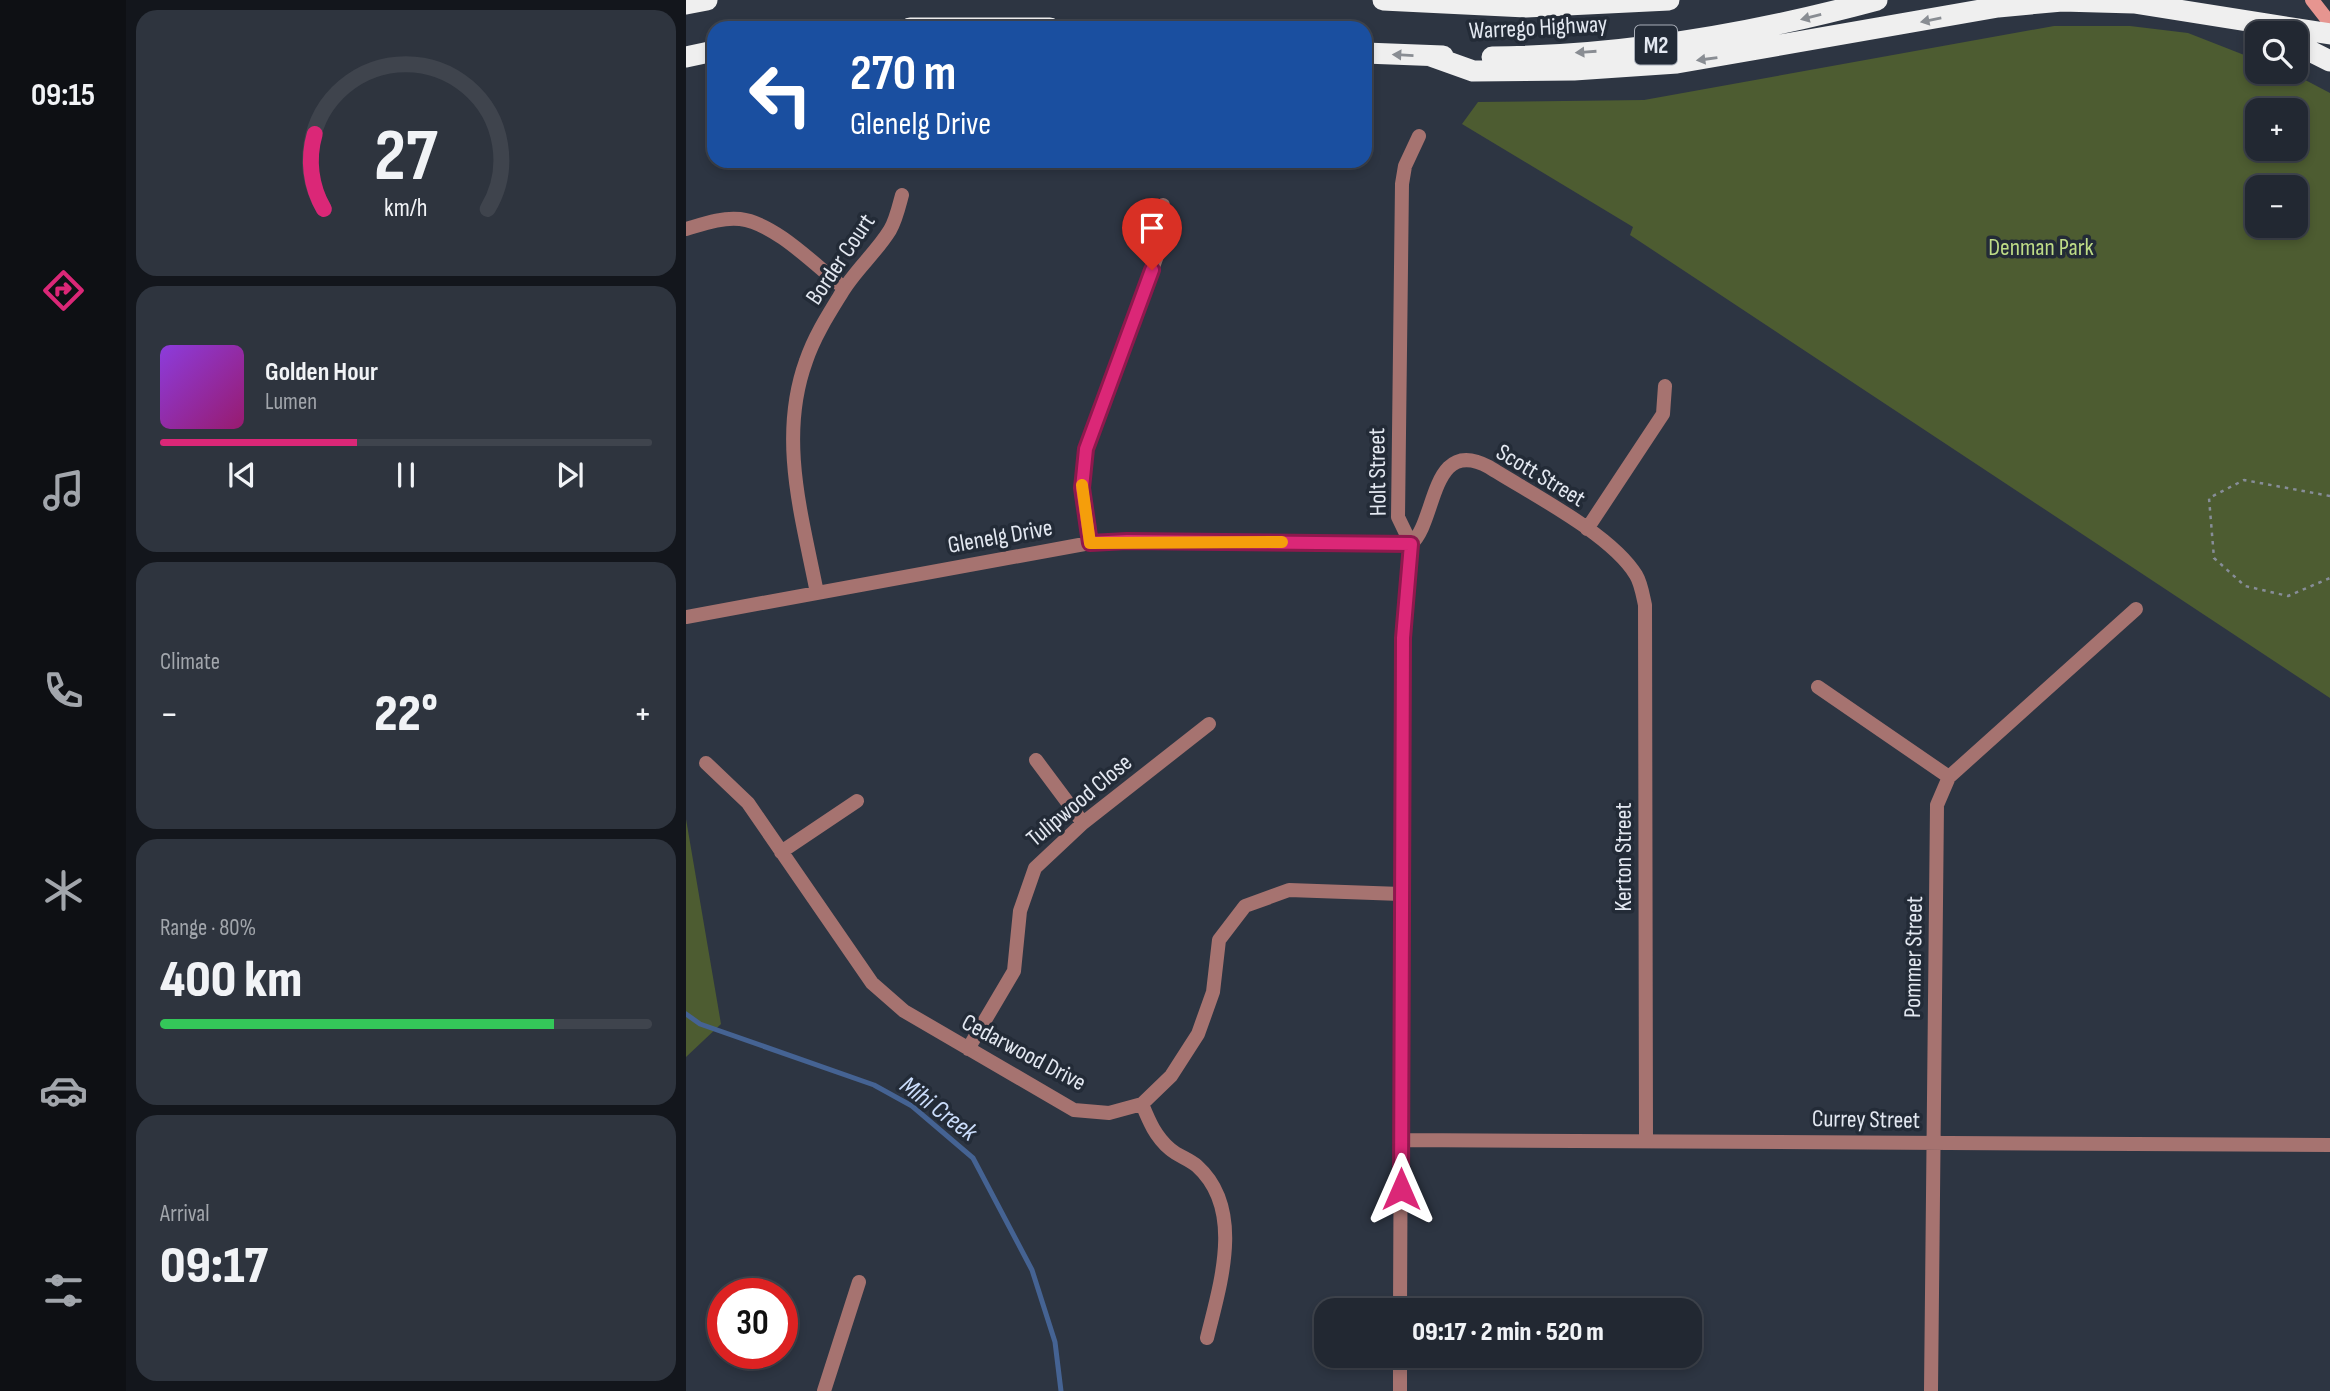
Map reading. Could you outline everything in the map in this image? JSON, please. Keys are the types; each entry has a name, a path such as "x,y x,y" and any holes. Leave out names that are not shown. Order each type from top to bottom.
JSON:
{"highway":[{"path":"686,4 707,0"},
{"name":"Warrego Highway","path":"1384,0 1526,7 1669,0"},
{"name":"Warrego Highway","path":"1372,53 1431,56 1550,55 1680,42 1761,29 1877,0"},
{"path":"1431,56 1473,71 1574,70 1677,63 1998,7 2062,1 2134,3 2245,25"},
{"path":"2308,33 2330,34"},
{"path":"2308,50 2330,61"},
{"path":"686,57 707,52"}],"main road":[{"path":"2312,0 2330,23"}],"street":[{"name":"Holt Street","path":"1400,1298 1403,625 1411,544 1398,517 1402,184 1405,166 1419,136"},
{"name":"Border Court","path":"817,593 792,463 791,436 795,401 806,361 844,288 892,229 902,195"},
{"path":"1090,543 1082,488 1086,449 1161,244 1163,205"},
{"path":"686,229 711,222 740,219 769,228 844,288"},
{"path":"1587,529 1664,414 1665,386"},
{"name":"Scott Street","path":"1411,544 1424,528 1439,479 1451,466 1467,461 1489,467 1587,529 1618,554 1637,576"},
{"name":"Glenelg Drive","path":"686,617 1090,543 1127,541 1411,544"},
{"name":"Kerton Street","path":"1637,576 1645,605 1646,1140"},
{"name":"Pommer Street","path":"1931,1391 1937,805 1949,777 2136,609"},
{"path":"1818,687 1949,777"},
{"name":"Tulipwood Close","path":"968,1049 1014,971 1020,911 1035,868 1083,823 1209,724"},
{"path":"1036,760 1083,823"},
{"name":"Cedarwood Drive","path":"706,763 748,803 872,983 904,1011 1074,1110 1109,1113 1142,1104 1171,1076 1198,1034 1213,992 1219,940 1245,906 1289,890 1401,894"},
{"path":"781,852 858,801"},
{"path":"1142,1104 1154,1132 1170,1149 1197,1166 1216,1191 1227,1230 1218,1292 1207,1338"},
{"name":"Currey Street","path":"1401,1140 2330,1145"},
{"path":"824,1391 859,1282"},
{"path":"1400,1368 1400,1391"}],"path":[{"path":"2330,496 2244,480 2209,498 2214,558 2245,586 2288,596 2330,578"}],"green space":[{"name":"Denman Park","path":"2054,26 2130,26 2188,33 2245,55 2245,84 2308,84 2308,81 2330,93 2330,698 1630,235 1633,227 1462,124 1478,102 1644,100"},
{"path":"686,819 721,1024 686,1057"}],"waterway":[{"name":"Mihi Creek","path":"686,1014 700,1024 874,1085 912,1106 973,1158 1032,1270 1055,1342 1061,1391"}],"slow traffic":[{"path":"1082,485 1090,543 1282,542"}],"route":[{"path":"1152,270 1086,449 1082,488 1090,543 1127,541 1411,544 1403,638 1401,1189"}]}
